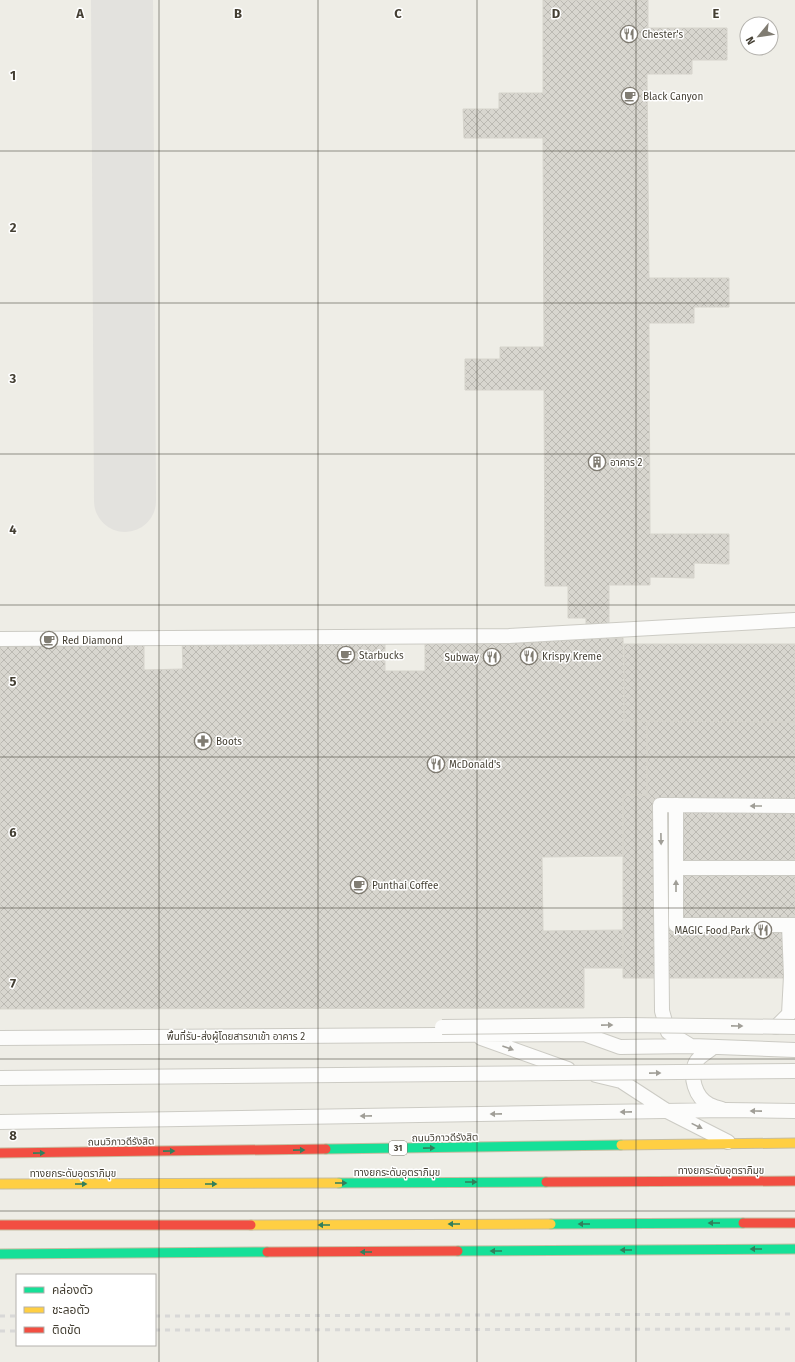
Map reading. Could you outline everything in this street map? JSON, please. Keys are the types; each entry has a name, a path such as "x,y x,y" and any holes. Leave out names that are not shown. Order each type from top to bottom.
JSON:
{"highway":[{"name":"ถนนวิภาวดีรังสิต","path":"0,1153 795,1143"},
{"name":"ทางยกระดับอุตราภิมุข","path":"0,1184 795,1181"},
{"path":"0,1225 795,1223"},
{"path":"0,1254 795,1249"}],"lane":[{"path":"0,639 509,636 795,620"},
{"path":"692,1046 668,1032 662,1011 660,805 795,806"},
{"path":"676,805 676,925 792,925 789,1014 776,1027"},
{"path":"676,868 795,868"},
{"path":"0,1032 626,1025 795,1027"},
{"name":"พื้นที่รับ-ส่งผู้โดยสารขาเข้า อาคาร 2","path":"0,1038 584,1034 620,1047 692,1046 712,1048 795,1050"},
{"path":"471,1035 568,1069 621,1081 667,1111 733,1144"},
{"path":"712,1048 697,1060 693,1070 693,1081 698,1095 709,1105 726,1110"},
{"path":"0,1074 568,1069"},
{"path":"0,1078 795,1071"},
{"path":"0,1122 726,1110 795,1111"}],"building":[{"name":"อาคาร 2","path":"543,0 648,0 648,28 727,28 727,60 692,60 692,74 647,74 649,278 729,278 729,307 694,307 694,323 649,323 650,534 729,534 729,564 694,563 694,578 650,577 650,585 609,585 609,639 623,638 624,721 647,721 647,795 623,795 623,856 542,857 543,931 623,930 623,968 584,968 584,1008 0,1009 0,640 144,640 144,670 183,669 182,639 385,638 385,671 425,671 425,637 586,637 586,618 568,618 568,586 545,586 544,390 465,390 465,359 500,359 500,347 544,347 543,138 464,138 463,109 499,109 499,93 543,93"},
{"path":"624,644 795,644 795,722 624,721"},
{"path":"647,721 795,722 795,978 623,978 623,795 647,795"}],"taxiway":[{"path":"122,0 125,501"}],"railway":[{"path":"156,1316 795,1314"},
{"path":"0,1316 16,1316"},
{"path":"156,1330 795,1329"},
{"path":"0,1331 16,1331"}],"traffic: fast":[{"path":"326,1149 621,1145"},
{"path":"339,1183 546,1182"},
{"path":"551,1224 743,1223"},
{"path":"458,1251 795,1249"},
{"path":"0,1254 267,1252"}],"traffic: slow":[{"path":"621,1145 795,1143"},
{"path":"0,1184 339,1183"},
{"path":"251,1225 551,1224"}],"traffic: jam":[{"path":"0,1153 326,1149"},
{"path":"546,1182 795,1181"},
{"path":"743,1223 795,1223"},
{"path":"0,1225 251,1225"},
{"path":"267,1252 458,1251"}],"place":[{"name":"Chester's","path":"629,34"},
{"name":"Black Canyon","path":"630,96"},
{"name":"อาคาร 2","path":"597,462"},
{"name":"Red Diamond","path":"49,640"},
{"name":"Starbucks","path":"346,655"},
{"name":"Krispy Kreme","path":"529,656"},
{"name":"Subway","path":"492,657"},
{"name":"Boots","path":"203,741"},
{"name":"McDonald's","path":"436,764"},
{"name":"Punthai Coffee","path":"359,885"},
{"name":"MAGIC Food Park","path":"763,930"}]}
